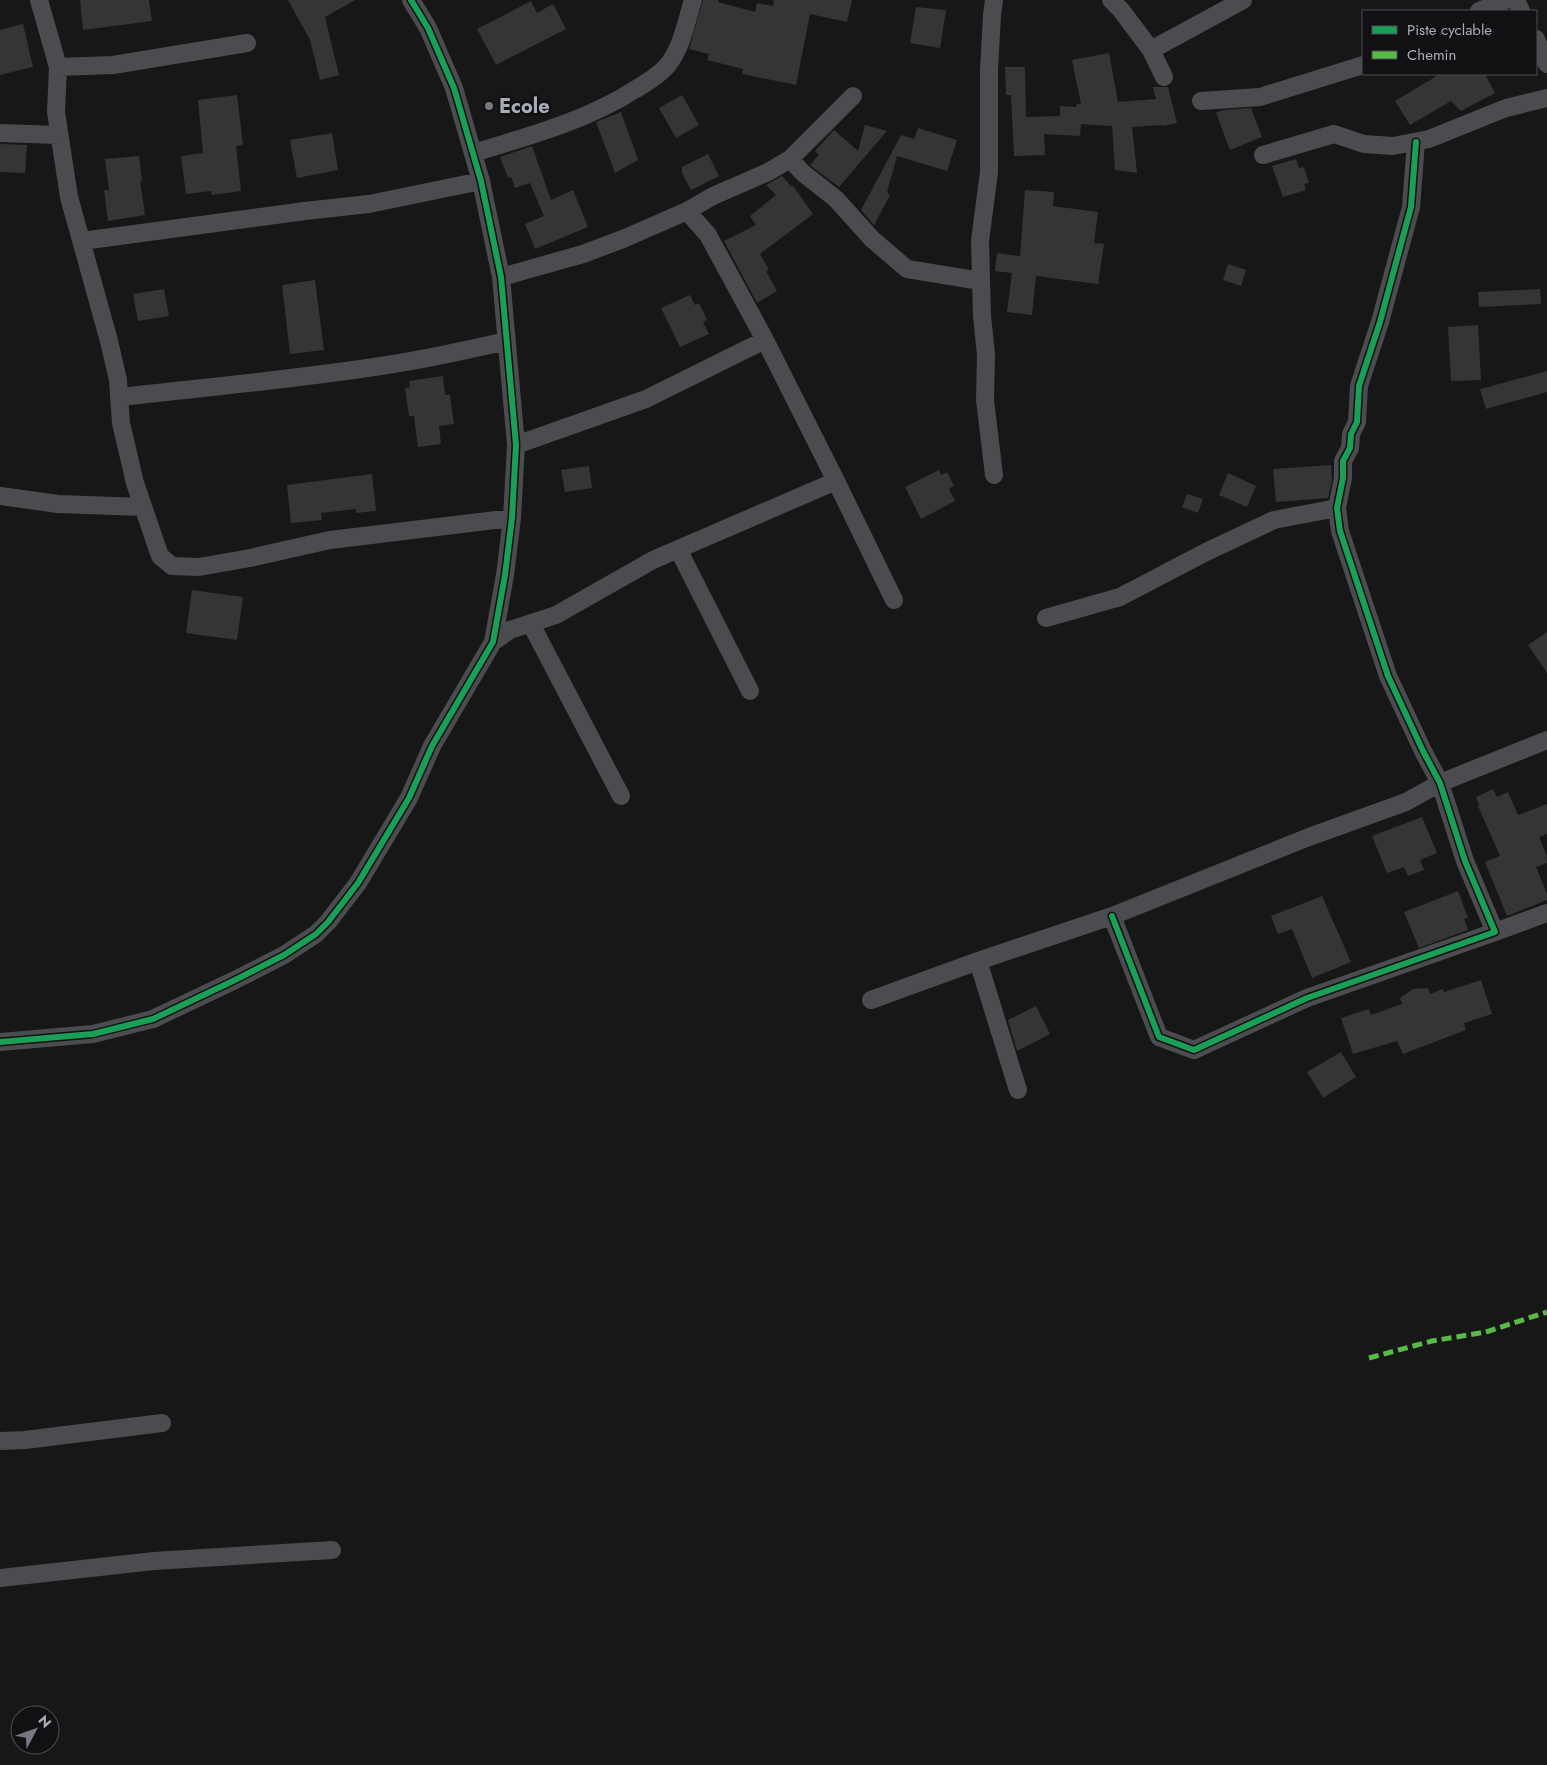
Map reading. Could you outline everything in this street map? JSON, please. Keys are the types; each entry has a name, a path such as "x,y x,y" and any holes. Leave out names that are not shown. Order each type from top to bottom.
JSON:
{"street":[{"path":"40,0 58,67 56,112 69,197 111,349 118,380 121,423 135,484 160,556 172,566 199,567 330,540 512,518"},
{"path":"0,1042 93,1034 153,1018 284,955 316,934 328,922 358,883 409,798 432,746 493,642 505,575 512,518 516,445 501,277 481,181 454,88 428,28 411,0"},
{"path":"473,153 562,126 612,104 645,84 666,67 678,50 693,0"},
{"path":"994,0 989,70 989,172 980,241 982,316 986,355 985,400 994,476"},
{"path":"1111,0 1121,10 1151,50 1164,77"},
{"path":"1151,50 1243,0"},
{"path":"1481,10 1506,0"},
{"path":"1537,41 1547,64"},
{"path":"58,67 113,64 247,43"},
{"path":"1201,101 1260,97 1362,65"},
{"path":"501,277 583,254 623,239 768,172 790,159 853,96"},
{"path":"1262,155 1334,134 1364,144 1393,146 1416,142 1430,139 1506,108 1547,98"},
{"path":"0,133 59,135"},
{"path":"1416,142 1411,207 1380,322 1359,386 1356,422 1351,434 1350,448 1343,461 1338,508 1340,531 1388,676 1440,783 1465,861 1495,932"},
{"path":"790,159 803,173 836,200 872,239 907,269 981,281"},
{"path":"82,241 369,204 481,181"},
{"path":"687,211 708,235 765,340 894,600"},
{"path":"516,445 646,399 765,340"},
{"path":"119,397 387,365 450,354 507,341"},
{"path":"493,642 510,630 556,616 653,560 836,481"},
{"path":"0,496 58,504 143,507"},
{"path":"1046,618 1120,597 1206,552 1274,520 1338,508"},
{"path":"678,549 750,691"},
{"path":"531,624 621,796"},
{"path":"871,1000 978,961 1112,916 1309,837 1406,802 1440,783 1547,740"},
{"path":"1112,916 1159,1037 1194,1050 1307,998 1547,913"},
{"path":"978,961 1018,1090"},
{"path":"0,1441 25,1440 162,1423"},
{"path":"0,1578 154,1561 332,1550"}],"building":[{"path":"80,0 149,0 152,21 83,30"},
{"path":"288,0 355,0 325,17 339,75 320,80 310,40"},
{"path":"703,0 718,0 718,2 755,12 757,3 773,6 774,0 852,0 847,22 810,14 796,85 742,74 743,69 707,60 709,54 689,49"},
{"path":"531,1 537,13 553,4 566,29 496,65 477,29"},
{"path":"916,7 946,10 940,48 910,43"},
{"path":"23,24 33,67 0,75 0,30"},
{"path":"1109,53 1118,102 1156,99 1153,87 1168,87 1177,123 1162,126 1132,127 1137,173 1115,170 1112,126 1081,124 1080,136 1044,134 1045,155 1014,156 1011,95 1006,95 1005,67 1025,67 1026,117 1060,116 1060,106 1076,107 1077,104 1081,104 1072,60"},
{"path":"1438,75 1486,75 1495,93 1461,111 1451,101 1410,125 1395,101"},
{"path":"237,95 243,145 236,146 241,191 212,195 211,191 186,194 181,156 203,153 198,100"},
{"path":"682,95 699,125 676,138 659,108"},
{"path":"1251,108 1262,137 1230,150 1216,113 1223,110"},
{"path":"621,112 638,160 615,173 596,122"},
{"path":"865,125 887,131 839,187 810,165 819,155 815,151 834,130 858,151"},
{"path":"918,128 957,140 947,171 897,156 887,192 890,195 874,225 861,210 901,135 914,139"},
{"path":"332,133 338,170 297,178 290,140"},
{"path":"0,144 27,145 25,173 0,172"},
{"path":"532,146 551,200 573,190 588,227 535,249 525,224 544,216 530,183 515,188 511,177 508,178 500,157"},
{"path":"708,154 719,176 691,190 682,173 682,167"},
{"path":"139,156 142,181 140,181 145,215 108,221 104,190 109,190 105,159"},
{"path":"1296,159 1299,168 1304,167 1309,183 1304,184 1306,190 1283,197 1272,166"},
{"path":"782,176 793,186 813,214 760,254 769,270 766,271 777,291 757,303 724,241 756,225 750,216 776,195 766,185"},
{"path":"1025,190 1054,192 1053,206 1098,212 1094,243 1104,244 1098,284 1036,276 1032,315 1007,312 1012,273 995,271 997,253 1020,256"},
{"path":"1228,264 1246,270 1241,286 1223,280"},
{"path":"315,280 324,350 290,354 282,285"},
{"path":"164,289 169,316 138,321 133,294"},
{"path":"1540,289 1541,304 1479,307 1478,292"},
{"path":"690,295 695,305 699,303 707,320 703,322 709,334 680,347 661,308"},
{"path":"1478,325 1481,380 1451,381 1448,327"},
{"path":"1547,371 1547,392 1486,409 1480,389"},
{"path":"443,376 445,395 450,395 454,424 439,426 441,444 418,447 414,416 409,416 405,388 410,387 409,381"},
{"path":"1331,465 1332,480 1328,498 1276,502 1273,469"},
{"path":"589,466 592,488 565,492 561,470"},
{"path":"939,470 941,475 947,472 954,486 949,489 955,501 921,519 905,487"},
{"path":"1228,473 1256,486 1247,507 1219,495"},
{"path":"372,474 376,511 356,513 356,509 321,513 322,520 291,523 287,485"},
{"path":"1187,494 1203,499 1198,513 1182,507"},
{"path":"192,590 243,597 237,640 186,633"},
{"path":"1547,632 1547,673 1528,645"},
{"path":"1493,789 1497,797 1508,792 1518,815 1547,804 1547,834 1539,837 1547,856 1547,863 1536,867 1547,894 1547,900 1507,916 1485,862 1500,856 1478,806 1476,797"},
{"path":"1422,817 1437,853 1420,860 1424,870 1408,876 1404,867 1387,873 1372,836"},
{"path":"1458,891 1468,918 1464,919 1468,930 1419,948 1404,912"},
{"path":"1322,896 1351,962 1312,978 1292,929 1278,934 1271,916"},
{"path":"1481,980 1492,1014 1464,1023 1466,1030 1403,1054 1397,1041 1353,1054 1341,1018 1369,1009 1371,1015 1402,1004 1400,998 1413,989 1428,988 1430,994 1443,989 1444,992"},
{"path":"1036,1006 1050,1034 1017,1051 1008,1020"},
{"path":"1341,1052 1356,1077 1323,1098 1307,1072"}],"marked path":[{"path":"1369,1358 1432,1341 1486,1332 1547,1312"}],"cycle path":[{"path":"0,1042 93,1034 153,1019 284,955 316,934 328,922 358,883 409,798 432,746 493,642 505,575 512,518 516,445 501,277 481,181 454,88 428,28 411,0"},
{"path":"1112,916 1159,1037 1194,1050 1307,998 1495,932 1465,861 1440,783 1388,676 1340,531 1337,508 1343,478 1343,461 1350,448 1351,434 1357,422 1359,386 1380,322 1411,207 1416,142"}],"place":[{"name":"Ecole","path":"489,106"}]}
